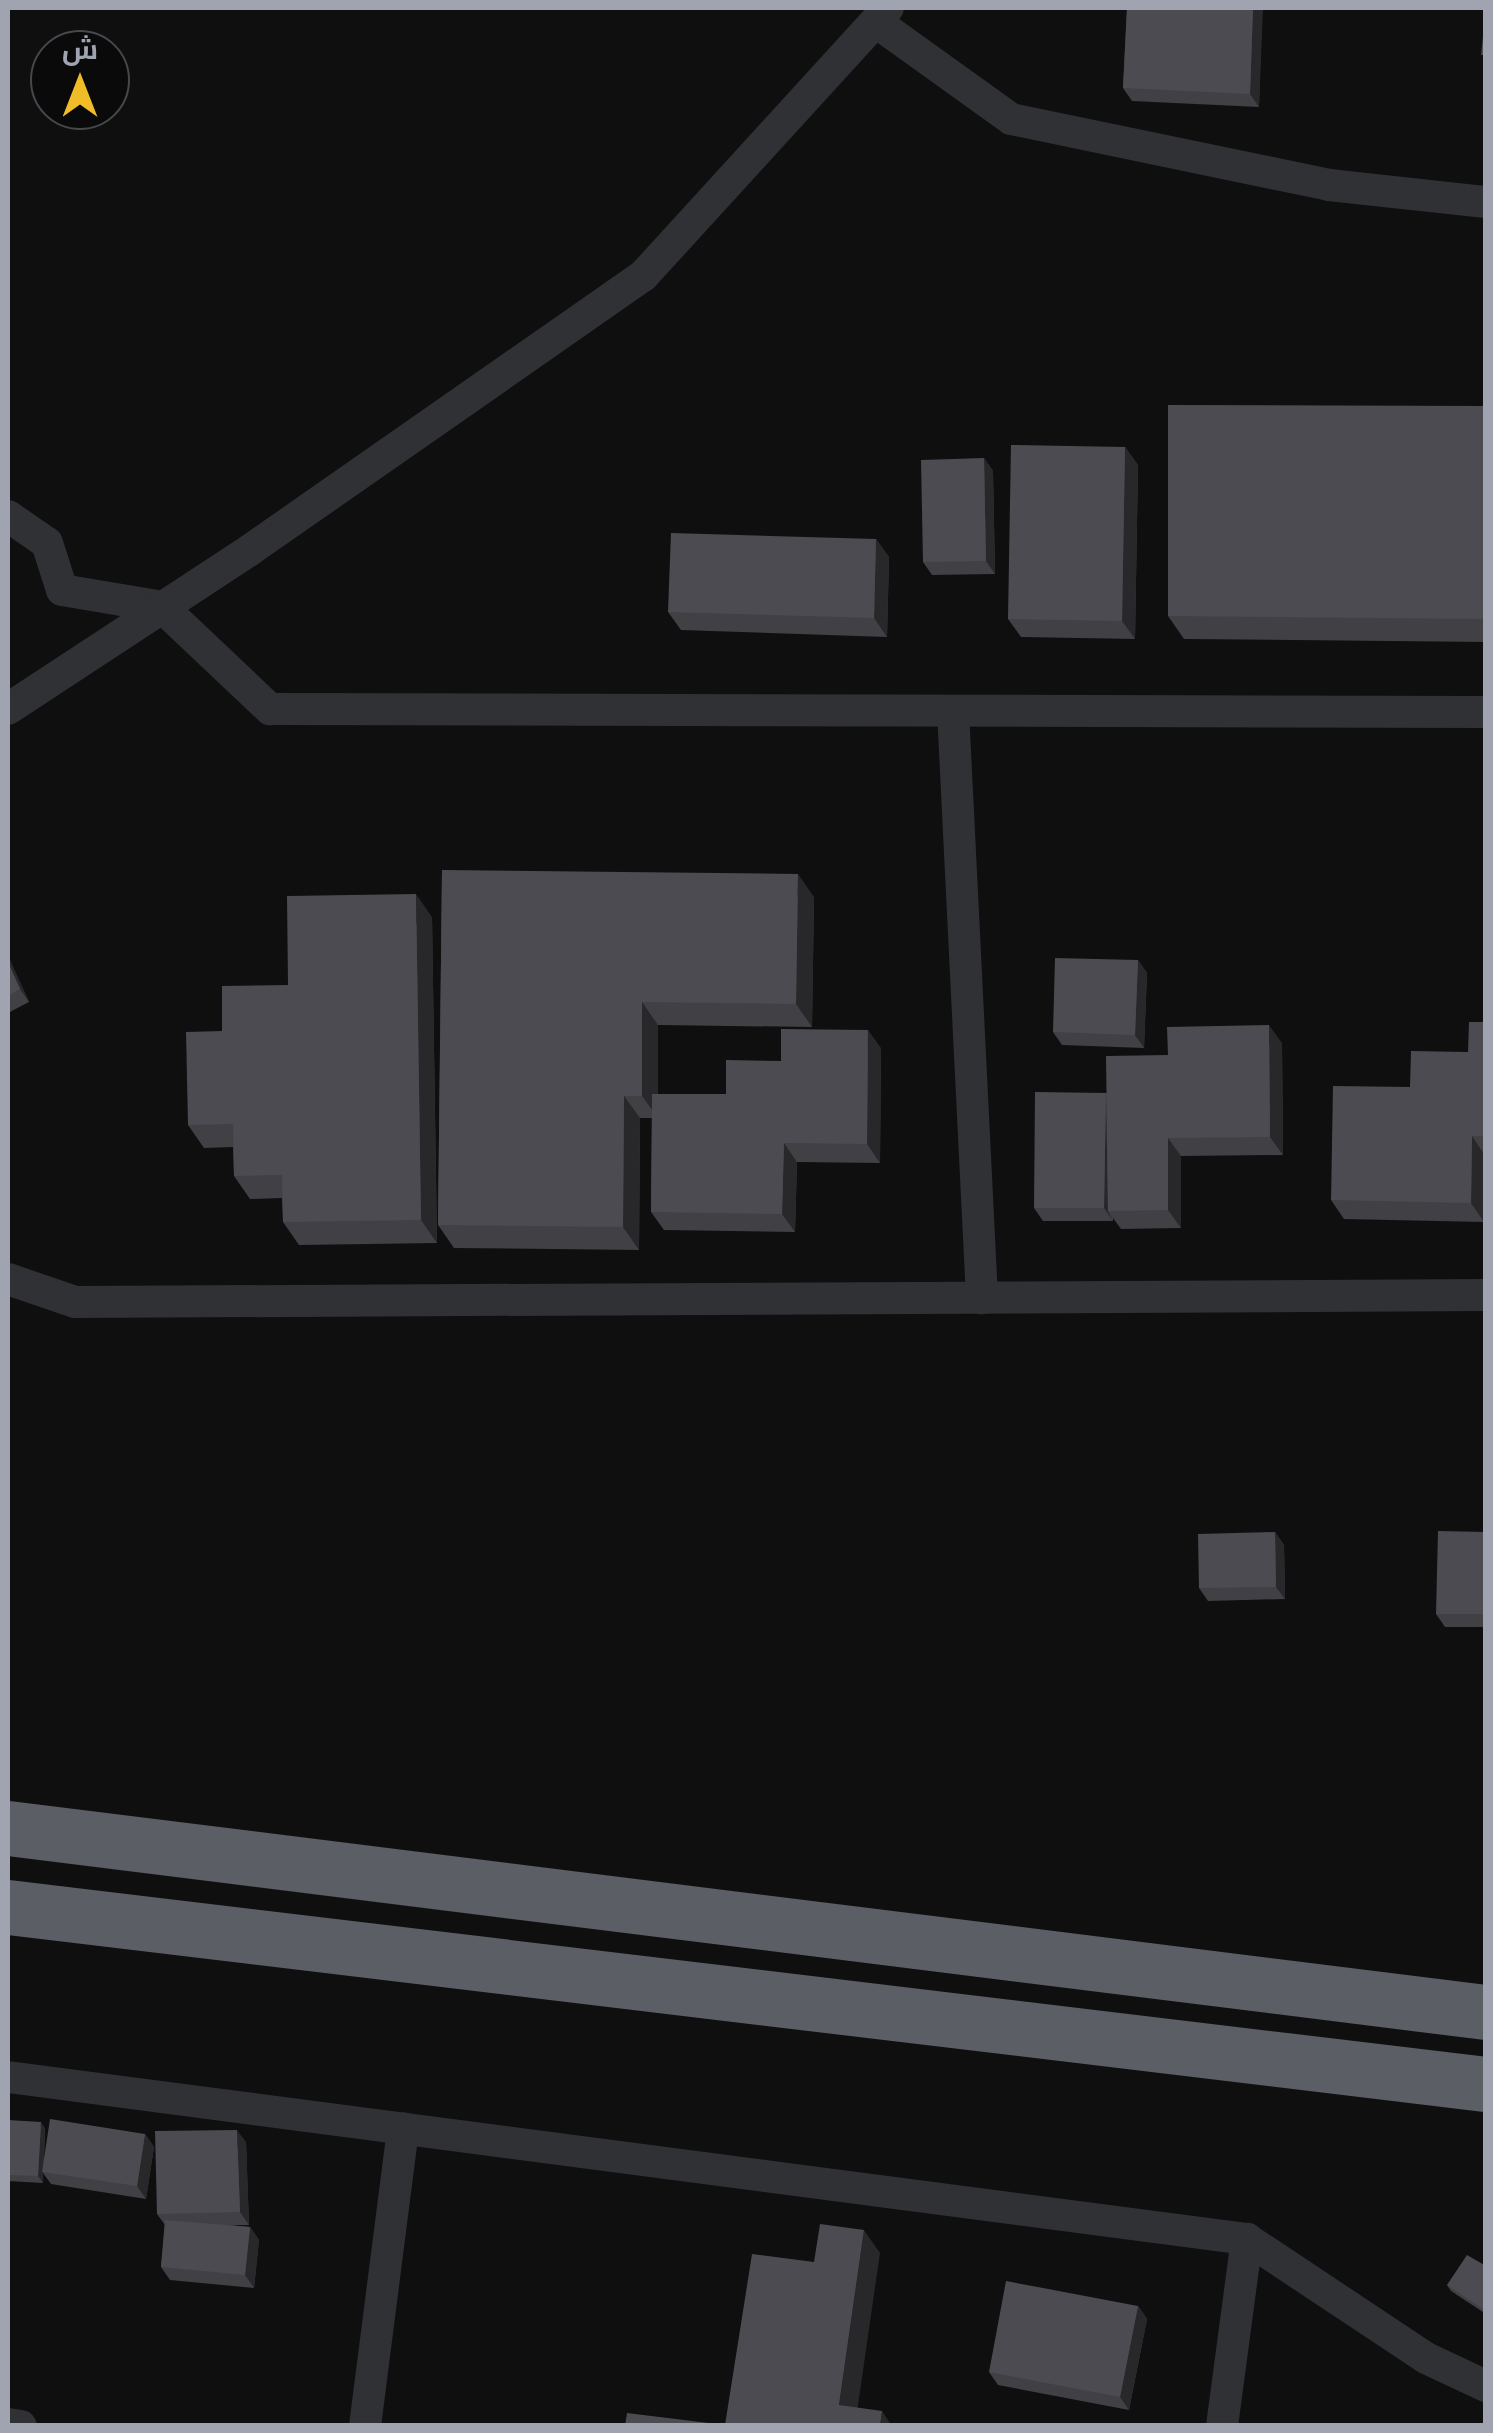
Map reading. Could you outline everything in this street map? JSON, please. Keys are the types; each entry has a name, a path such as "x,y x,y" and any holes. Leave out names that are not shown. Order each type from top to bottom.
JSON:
{"highway":[{"path":"8,1828 1486,2012"},
{"path":"8,1908 1486,2084"}],"lane":[{"path":"8,710 643,276 882,15 1011,119 1329,184 1486,202"},
{"path":"8,516 48,543 62,590 162,608 270,709 1486,712"},
{"path":"954,710 982,1298"},
{"path":"8,1279 75,1302 1486,1295"},
{"path":"8,2077 1247,2239 1426,2358 1486,2386"},
{"path":"365,2426 403,2128"},
{"path":"1222,2426 1247,2239"},
{"path":"8,2424 21,2426"}],"building":[{"path":"1127,8 1253,8 1250,94 1123,88"},
{"path":"1486,8 1486,55 1481,55"},
{"path":"1168,405 1486,406 1486,619 1168,616"},
{"path":"1011,445 1125,447 1122,621 1008,619"},
{"path":"984,458 986,561 923,562 921,460"},
{"path":"671,533 876,539 874,618 668,612"},
{"path":"442,870 798,874 796,1004 642,1002 642,1096 624,1096 623,1227 438,1225"},
{"path":"416,894 421,1220 283,1222 282,1175 234,1176 233,1124 188,1125 186,1032 222,1031 222,986 288,985 287,896"},
{"path":"1055,958 1138,960 1135,1035 1053,1032"},
{"path":"8,962 20,989 8,996"},
{"path":"1469,1022 1486,1022 1486,1136 1472,1136 1471,1203 1331,1200 1333,1086 1410,1087 1411,1051 1468,1052"},
{"path":"1269,1025 1270,1137 1168,1138 1168,1210 1108,1211 1106,1056 1168,1055 1167,1027"},
{"path":"781,1029 868,1030 867,1144 784,1143 782,1214 651,1212 652,1094 726,1094 726,1060 781,1061"},
{"path":"1035,1092 1106,1093 1104,1208 1034,1208"},
{"path":"1438,1531 1486,1532 1486,1614 1436,1614"},
{"path":"1275,1532 1276,1587 1199,1588 1198,1534"},
{"path":"50,2119 145,2134 137,2186 42,2172"},
{"path":"8,2120 41,2122 38,2176 8,2175"},
{"path":"237,2130 240,2212 157,2214 155,2131"},
{"path":"165,2220 250,2227 245,2275 161,2267"},
{"path":"820,2224 864,2230 839,2405 882,2411 880,2426 625,2426 627,2413 725,2425 752,2254 814,2262"},
{"path":"1467,2255 1486,2266 1483,2309 1447,2285"},
{"path":"1006,2281 1138,2306 1120,2397 989,2372"}]}
